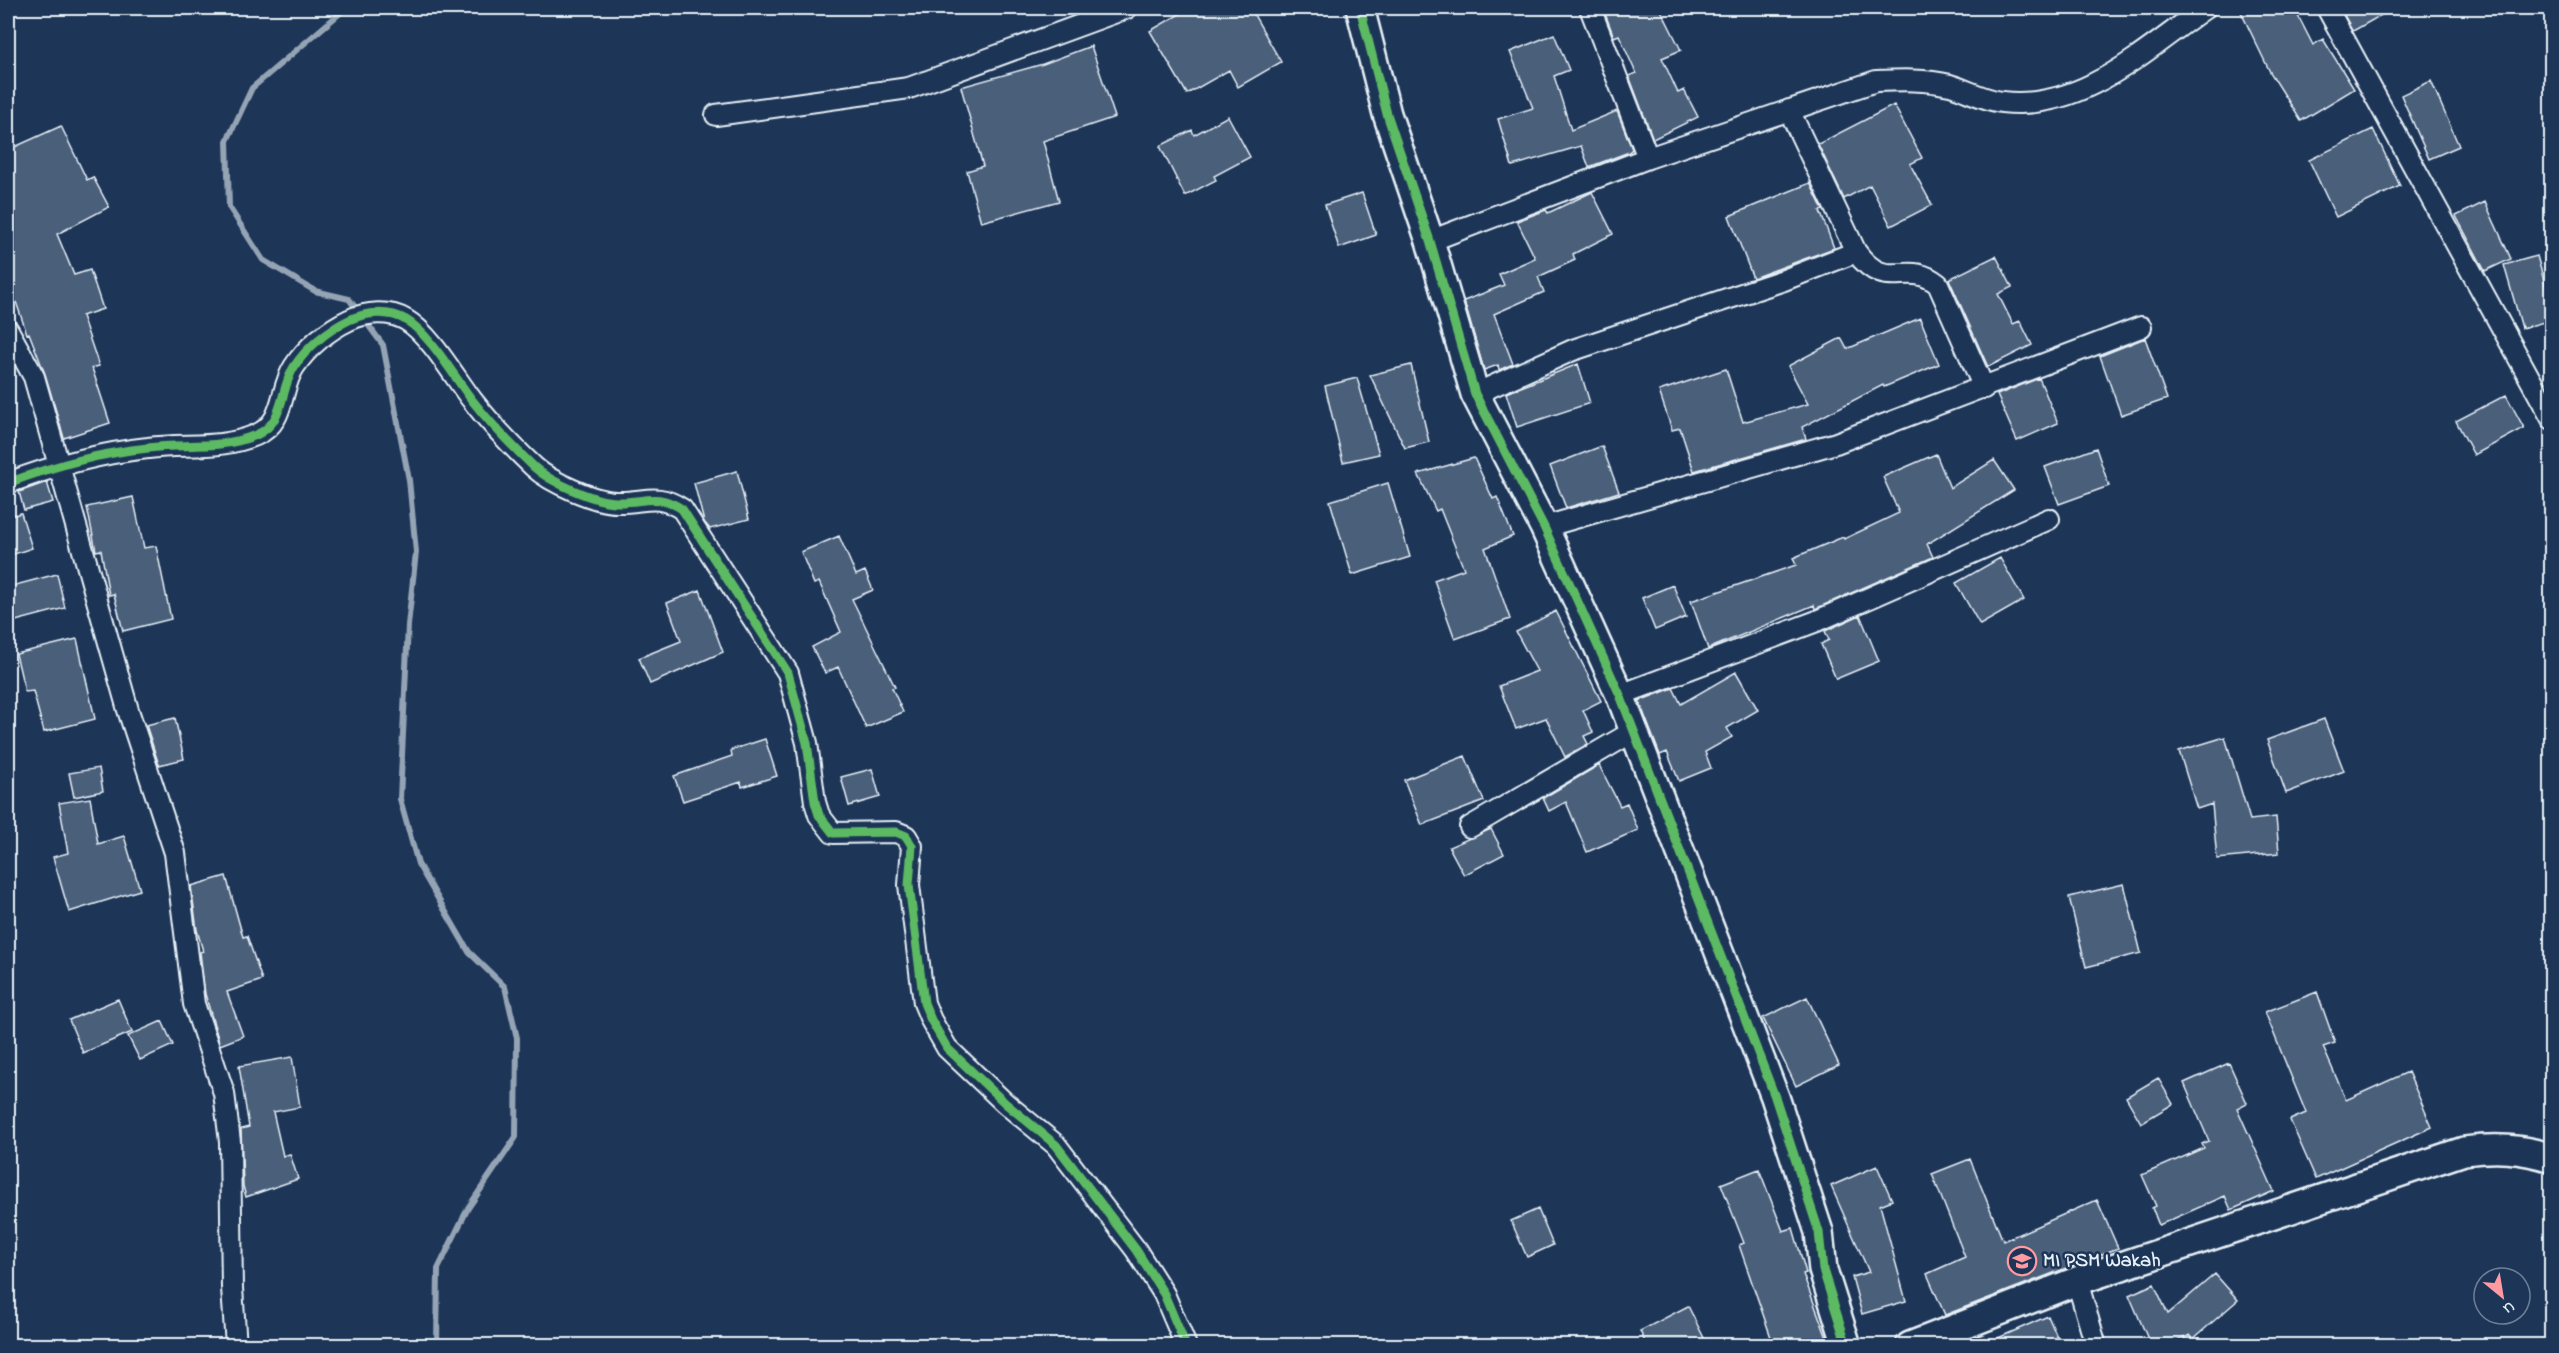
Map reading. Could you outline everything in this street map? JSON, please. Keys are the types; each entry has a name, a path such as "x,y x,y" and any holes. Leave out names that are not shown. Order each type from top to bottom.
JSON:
{"street":[{"path":"716,115 909,88 1127,8"},
{"path":"1360,8 1387,114 1430,241 1476,394 1544,527 1620,694 1775,1097 1818,1232 1823,1270 1847,1346"},
{"path":"1590,8 1648,158"},
{"path":"1430,241 1648,158 1876,81 1909,79 1948,85 2000,102 2029,104 2076,94 2114,72 2205,8"},
{"path":"2326,8 2552,419"},
{"path":"1789,110 1856,252 1866,266 1881,275 1928,276 1938,284 1984,388"},
{"path":"1476,394 1573,350 1621,336 1663,318 1774,284 1856,252"},
{"path":"8,483 59,464 149,447 210,447 257,435 277,418 293,368 306,352 325,334 350,319 373,312 406,320 432,346 474,402 535,468 576,491 615,502 668,499 682,508 788,673 807,743 815,802 824,824 833,833 896,832 906,837 912,846 909,885 924,1003 947,1048 1005,1103 1056,1145 1136,1250 1164,1294 1186,1346"},
{"path":"1544,527 1836,443 2140,327"},
{"path":"8,330 34,377 128,710 175,854 194,1004 224,1093 230,1142 232,1288 236,1346"},
{"path":"1620,694 1817,621 2049,519"},
{"path":"1470,827 1634,731"},
{"path":"1910,1346 2077,1281 2464,1151 2494,1147 2526,1150 2552,1158"},
{"path":"2077,1281 2096,1346"}],"building":[{"path":"1190,8 1250,8 1281,62 1238,87 1229,70 1187,94 1150,31"},
{"path":"1613,8 1660,8 1681,50 1662,58 1678,93 1684,90 1698,117 1653,139 1629,76 1636,73 1619,35 1614,37 1604,11"},
{"path":"2239,8 2294,8 2313,45 2323,39 2354,89 2301,121 2270,72"},
{"path":"2340,8 2394,8 2353,31"},
{"path":"1554,34 1569,70 1554,76 1571,130 1617,111 1632,149 1629,152 1589,167 1581,146 1512,166 1498,119 1533,108 1510,52"},
{"path":"1091,46 1115,117 1043,141 1059,201 981,222 967,171 983,166 961,87 1043,64"},
{"path":"2431,81 2459,146 2429,159 2401,95"},
{"path":"1894,105 1922,158 1910,164 1932,205 1891,226 1870,185 1844,199 1818,144"},
{"path":"1228,116 1250,157 1214,176 1216,180 1185,196 1160,146 1192,130 1194,135"},
{"path":"61,126 87,180 93,177 109,207 57,234 74,275 90,270 103,309 82,316 99,366 92,368 110,423 64,438 45,374 29,333 27,334 12,290 8,292 8,197 13,194 8,182 8,150"},
{"path":"2373,129 2400,186 2336,217 2309,160"},
{"path":"1810,183 1823,210 1820,211 1834,248 1753,278 1729,216"},
{"path":"1592,192 1613,234 1573,254 1575,260 1538,277 1544,292 1494,314 1513,364 1499,370 1498,365 1484,370 1464,301 1504,285 1499,274 1535,258 1517,221 1546,210 1548,213"},
{"path":"1362,193 1376,235 1339,248 1325,205"},
{"path":"2485,202 2511,259 2485,271 2456,216"},
{"path":"1996,256 2012,287 1998,294 2013,324 2020,321 2032,345 1988,367 1949,279"},
{"path":"2537,256 2552,309 2552,320 2522,328 2504,265"},
{"path":"1920,318 1939,364 1884,387 1883,385 1802,427 1806,439 1694,471 1680,428 1672,430 1659,391 1726,369 1743,422 1808,404 1788,366 1841,338 1847,349"},
{"path":"2145,338 2167,399 2121,415 2100,356"},
{"path":"1578,364 1590,403 1517,427 1506,393"},
{"path":"1411,365 1429,442 1405,448 1370,375"},
{"path":"1357,378 1379,454 1343,462 1325,386"},
{"path":"2039,378 2058,423 2017,441 1997,395"},
{"path":"2506,395 2524,428 2474,455 2456,421"},
{"path":"1602,446 1619,492 1566,508 1550,466"},
{"path":"2096,448 2109,486 2059,504 2045,467"},
{"path":"1936,454 1950,488 1994,460 2014,490 1927,544 1933,557 1815,609 1814,605 1708,649 1691,601 1796,565 1793,558 1843,537 1844,539 1899,513 1883,477"},
{"path":"1474,458 1493,499 1497,497 1513,536 1485,548 1510,619 1455,639 1434,580 1464,569 1440,509 1436,511 1418,474"},
{"path":"737,471 749,519 710,529 704,522 694,483"},
{"path":"47,482 53,502 24,510 19,492"},
{"path":"1388,483 1410,557 1352,575 1330,501"},
{"path":"133,497 144,548 156,546 171,619 123,631 114,594 109,595 101,550 96,551 87,507"},
{"path":"21,513 32,548 8,556 8,517"},
{"path":"839,536 856,575 865,571 873,590 852,599 895,687 892,688 903,712 866,728 838,667 825,673 812,647 841,632 819,582 814,584 801,552"},
{"path":"2000,558 2024,600 1980,625 1956,583"},
{"path":"57,574 65,608 8,623 8,587"},
{"path":"1673,585 1686,617 1655,630 1642,598"},
{"path":"700,590 723,652 650,684 639,658 681,641 667,603"},
{"path":"1556,611 1601,701 1583,710 1593,732 1584,736 1588,744 1565,757 1546,718 1516,729 1499,686 1537,671 1516,632"},
{"path":"1860,615 1879,661 1836,679 1821,644 1829,640 1825,631"},
{"path":"77,639 95,719 44,732 33,691 25,692 16,654"},
{"path":"1736,672 1758,710 1727,728 1732,737 1705,752 1711,768 1679,781 1667,752 1660,755 1639,701 1673,688 1681,704"},
{"path":"175,718 184,759 159,765 146,725"},
{"path":"2324,719 2344,771 2286,793 2267,740"},
{"path":"2225,737 2250,820 2276,817 2279,853 2217,859 2212,804 2197,809 2179,751"},
{"path":"765,739 777,776 742,787 741,782 683,801 674,776 732,756 731,750"},
{"path":"1465,756 1484,801 1422,825 1404,780"},
{"path":"1599,765 1620,806 1627,803 1638,830 1587,852 1566,802 1549,811 1543,798"},
{"path":"99,768 103,791 74,797 69,773"},
{"path":"872,769 880,797 849,806 841,777"},
{"path":"90,798 98,844 124,836 140,890 69,912 53,857 68,853 59,803"},
{"path":"1491,829 1504,854 1464,875 1449,847"},
{"path":"226,876 243,937 247,936 262,980 227,992 243,1036 220,1045 205,994 200,952 203,951 197,930 191,886"},
{"path":"2124,884 2141,953 2086,967 2069,897"},
{"path":"2317,992 2335,1043 2323,1047 2346,1100 2408,1072 2432,1127 2316,1179 2290,1120 2306,1113 2265,1012"},
{"path":"1807,997 1839,1065 1796,1086 1763,1018"},
{"path":"118,999 132,1032 83,1053 69,1020"},
{"path":"162,1021 173,1045 140,1060 128,1036"},
{"path":"292,1057 300,1107 273,1112 283,1156 290,1154 298,1179 246,1197 243,1186 241,1129 249,1127 239,1066"},
{"path":"2229,1063 2247,1103 2237,1108 2274,1191 2231,1210 2225,1196 2159,1225 2152,1208 2156,1206 2142,1175 2204,1148 2202,1144 2209,1141 2184,1083"},
{"path":"2158,1078 2173,1104 2141,1123 2126,1097"},
{"name":"MI PSM Wakah","path":"1970,1159 2003,1241 2097,1200 2118,1248 1945,1315 1927,1274 1965,1257 1932,1174"},
{"path":"1877,1166 1892,1200 1880,1205 1906,1301 1862,1314 1852,1277 1869,1272 1831,1186"},
{"path":"1759,1169 1783,1231 1793,1228 1806,1273 1803,1274 1830,1346 1774,1346 1739,1245 1744,1243 1721,1184"},
{"path":"1538,1209 1553,1245 1527,1257 1511,1221"},
{"path":"2215,1274 2238,1300 2193,1339 2190,1335 2167,1346 2151,1346 2129,1295 2154,1284 2168,1314"},
{"path":"1688,1306 1708,1346 1647,1346 1640,1331"},
{"path":"2048,1316 2061,1346 1980,1346"}],"waterway":[{"path":"346,8 252,88 227,141 229,207 263,260 315,291 349,299 383,345 409,480 416,552 408,625 400,799 418,864 469,952 505,987 517,1038 516,1137 468,1208 438,1269 437,1346"}],"cycle path":[{"path":"1360,8 1387,114 1430,241 1475,394 1544,527 1620,695 1775,1097 1819,1232 1823,1270 1847,1346"},
{"path":"8,483 59,466 112,453 229,443 256,435 272,422 281,405 289,376 312,346 333,329 349,320 363,315 385,313 406,320 424,335 486,417 541,473 573,490 597,499 617,502 657,500 682,509 788,673 807,743 815,802 819,815 833,833 896,832 906,836 912,846 909,885 924,1003 947,1048 1005,1103 1056,1145 1136,1250 1164,1294 1186,1346"}],"place":[{"name":"MI PSM Wakah","path":"2022,1261"}]}
